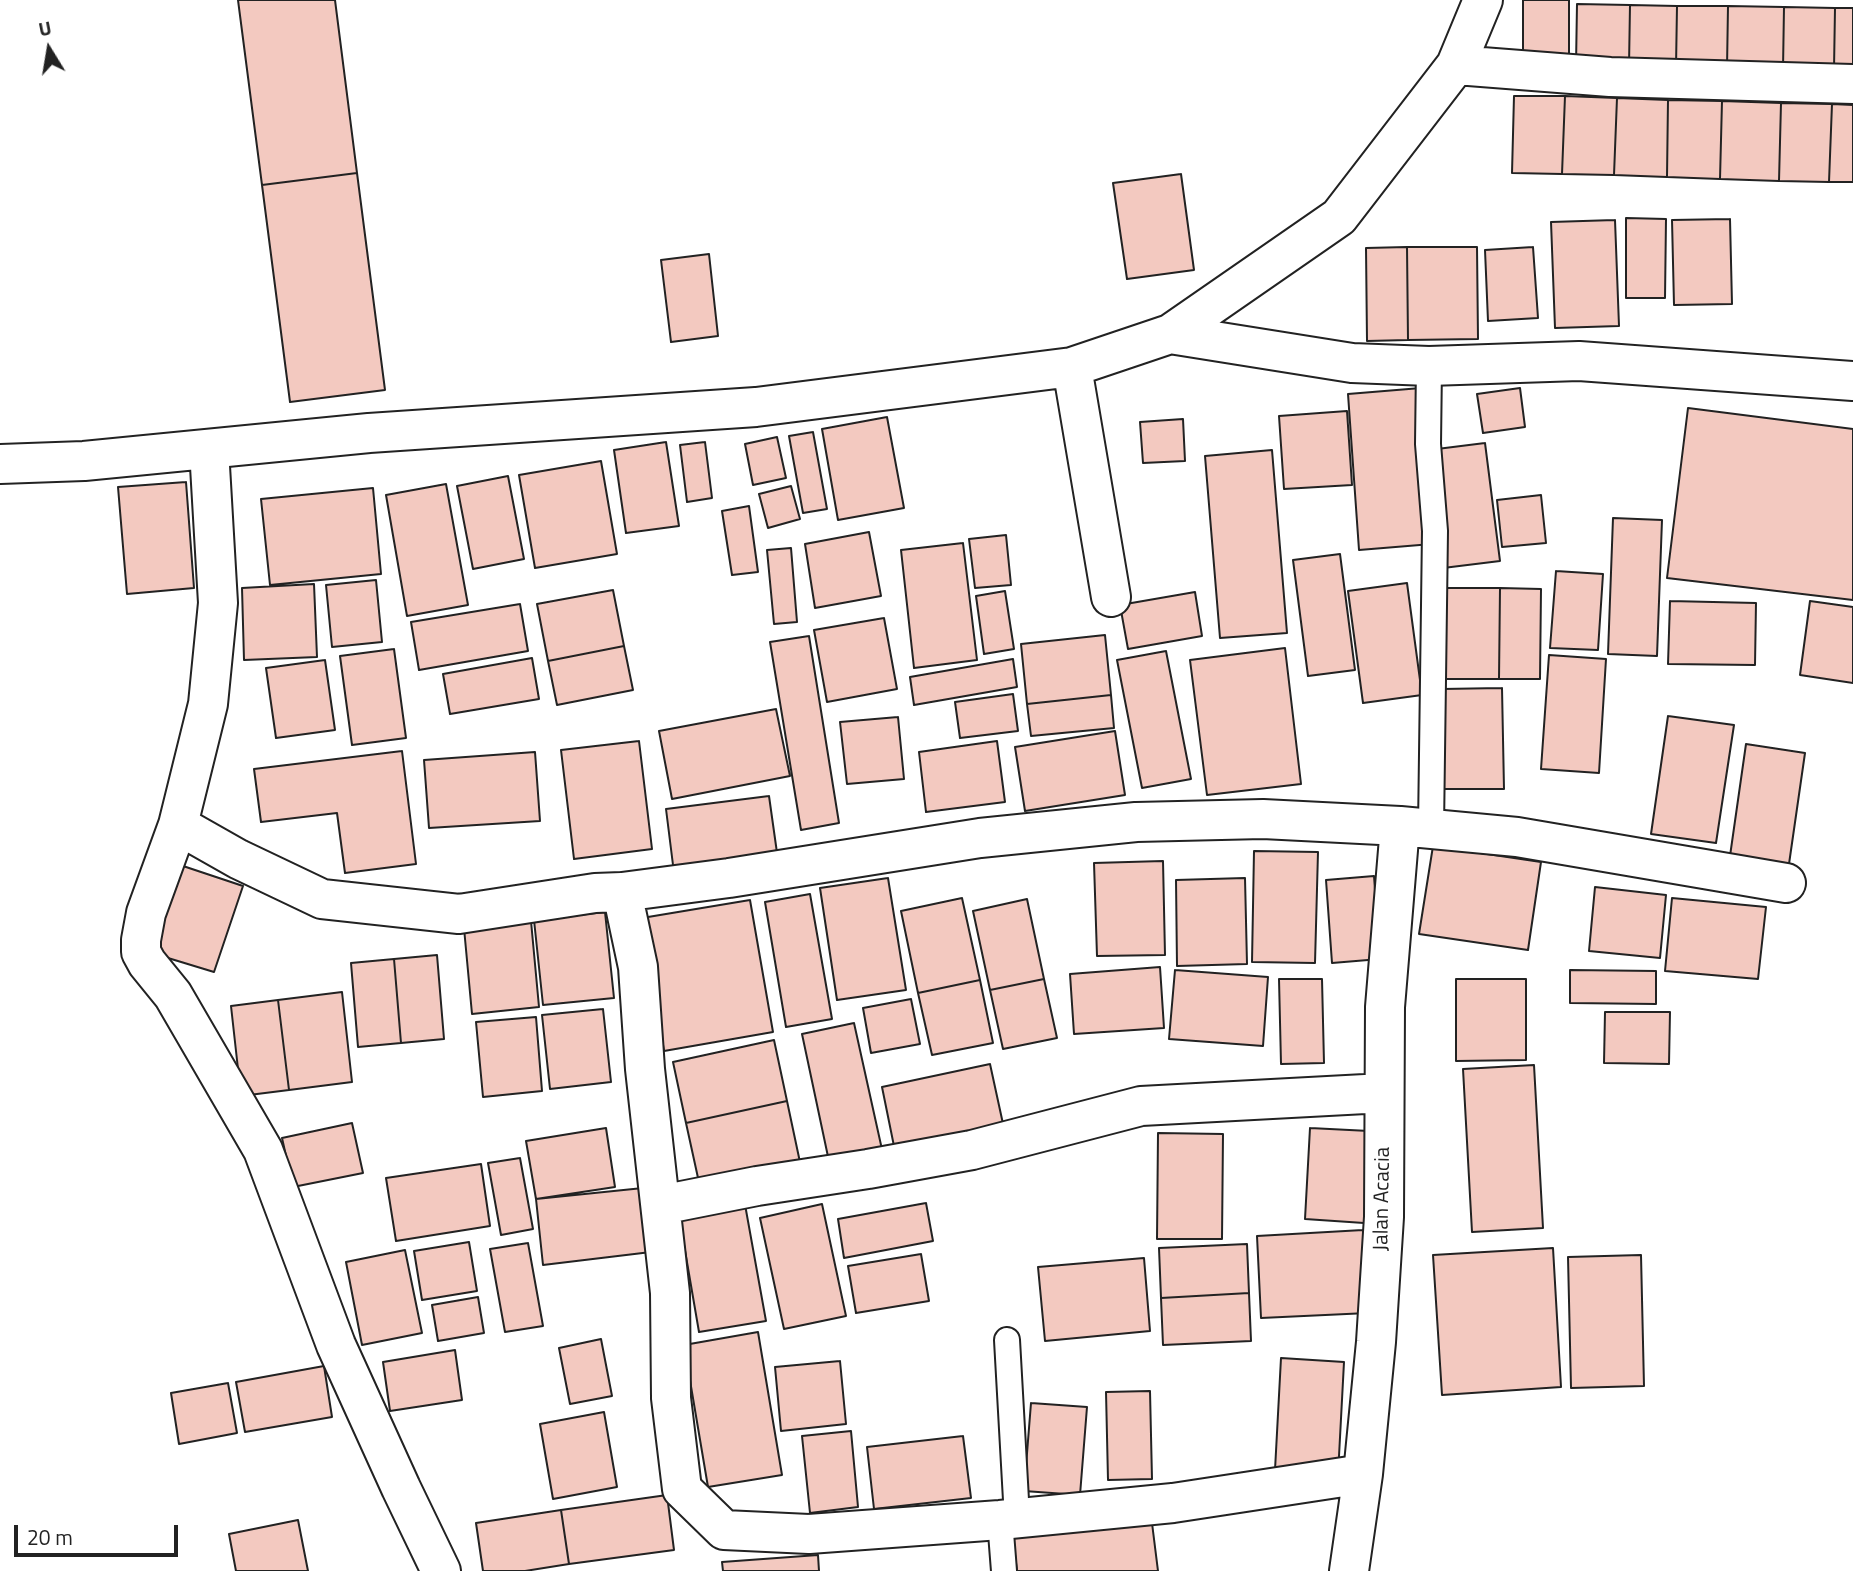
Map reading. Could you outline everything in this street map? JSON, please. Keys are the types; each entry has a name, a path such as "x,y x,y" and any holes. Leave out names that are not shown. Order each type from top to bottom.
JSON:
{"street":[{"path":"0,464 84,461 369,433 756,407 1072,367 1170,334 1339,218 1456,65 1483,0"},
{"path":"1456,65 1610,77 1853,83"},
{"path":"1170,334 1352,363 1429,366 1579,361 1853,381"},
{"path":"1072,367 1111,597"},
{"path":"209,449 218,603 208,705 178,825 146,913 141,952 173,995 262,1150 336,1345 441,1571"},
{"path":"178,825 238,859 322,899 459,914 595,893 622,892 741,876 980,838 1136,822 1263,819 1415,827 1517,837 1786,883"},
{"name":"Jalan Acacia","path":"1349,1571 1363,1474 1376,1342 1384,1217 1385,1007 1415,827"},
{"path":"622,892 638,967 645,1069 670,1293 671,1398 682,1489 723,1530 809,1534 1009,1519 1173,1503 1363,1474"},
{"path":"661,1205 972,1150 1141,1106 1384,1093"}],"lane":[{"path":"1415,827 1435,531 1428,444 1429,366"},
{"path":"1004,1571 1009,1519 1007,1340"}],"building":[{"path":"238,0 335,0 357,173 262,185"},
{"path":"1523,0 1569,0 1569,59 1523,59"},
{"path":"1577,4 1630,5 1629,66 1576,65"},
{"path":"1630,5 1677,6 1676,67 1629,66"},
{"path":"1677,6 1728,6 1727,68 1676,67"},
{"path":"1728,6 1784,7 1783,69 1727,68"},
{"path":"1784,7 1835,8 1834,69 1783,69"},
{"path":"1835,8 1853,8 1853,69 1834,69"},
{"path":"1514,96 1565,96 1562,174 1512,173"},
{"path":"1565,96 1617,98 1614,175 1562,174"},
{"path":"1617,98 1668,100 1667,177 1614,175"},
{"path":"1668,100 1722,101 1720,179 1667,177"},
{"path":"1722,101 1781,103 1779,181 1720,179"},
{"path":"1781,103 1832,104 1829,182 1779,181"},
{"path":"1832,104 1853,105 1853,182 1829,182"},
{"path":"357,173 385,390 290,402 262,185"},
{"path":"1181,174 1194,270 1127,279 1113,183"},
{"path":"1626,218 1666,219 1665,298 1626,298"},
{"path":"1730,219 1732,304 1674,305 1672,220"},
{"path":"1615,220 1619,326 1555,328 1551,222"},
{"path":"1407,247 1477,247 1478,339 1408,340"},
{"path":"1407,247 1408,340 1367,341 1366,248"},
{"path":"1533,247 1538,318 1488,321 1485,250"},
{"path":"709,254 718,336 671,342 661,260"},
{"path":"1421,388 1432,544 1359,550 1348,394"},
{"path":"1520,388 1525,427 1483,433 1477,394"},
{"path":"1688,408 1853,429 1853,600 1667,578"},
{"path":"1347,411 1352,485 1284,489 1279,416"},
{"path":"887,417 904,508 838,520 822,429"},
{"path":"1183,419 1185,461 1143,463 1140,422"},
{"path":"813,432 827,509 803,513 789,436"},
{"path":"777,437 786,478 753,485 745,444"},
{"path":"666,442 679,526 626,533 614,450"},
{"path":"705,442 712,498 687,502 680,445"},
{"path":"1485,443 1500,561 1443,568 1429,450"},
{"path":"1272,450 1287,633 1220,638 1205,456"},
{"path":"601,461 617,554 535,568 519,475"},
{"path":"508,476 524,559 473,569 457,486"},
{"path":"186,482 194,588 127,594 118,487"},
{"path":"446,484 468,605 407,616 386,495"},
{"path":"791,486 800,519 768,528 759,494"},
{"path":"373,488 381,574 270,585 261,499"},
{"path":"1541,495 1546,543 1502,547 1497,500"},
{"path":"749,506 758,572 732,575 722,511"},
{"path":"1613,518 1662,520 1657,656 1608,654"},
{"path":"869,532 881,596 815,608 805,544"},
{"path":"1006,535 1011,585 975,588 969,539"},
{"path":"963,543 977,660 914,668 901,550"},
{"path":"791,548 797,622 774,624 767,550"},
{"path":"1340,554 1355,670 1308,676 1293,560"},
{"path":"1556,571 1603,574 1598,650 1550,648"},
{"path":"376,580 382,642 332,647 326,585"},
{"path":"1407,583 1422,695 1363,703 1348,591"},
{"path":"314,584 317,657 244,660 242,588"},
{"path":"1443,588 1500,588 1499,679 1442,679"},
{"path":"1500,588 1541,589 1540,679 1499,679"},
{"path":"613,590 624,646 548,661 537,604"},
{"path":"1005,591 1014,649 984,654 976,596"},
{"path":"1195,592 1202,636 1128,649 1120,605"},
{"path":"1670,601 1756,603 1755,665 1668,664"},
{"path":"1810,601 1853,607 1853,683 1800,675"},
{"path":"520,604 528,651 419,670 411,622"},
{"path":"884,618 897,689 827,702 814,630"},
{"path":"1105,635 1111,695 1027,704 1021,644"},
{"path":"809,636 839,823 801,830 770,642"},
{"path":"624,646 633,690 557,705 548,661"},
{"path":"1285,648 1301,784 1207,795 1190,660"},
{"path":"394,649 406,738 352,745 340,656"},
{"path":"1166,651 1191,779 1142,788 1117,660"},
{"path":"1549,655 1606,659 1599,773 1541,769"},
{"path":"532,658 539,699 450,714 443,674"},
{"path":"1013,659 1017,687 914,705 910,677"},
{"path":"325,660 335,730 276,738 266,668"},
{"path":"1502,688 1504,789 1444,789 1442,689"},
{"path":"1013,694 1018,731 960,738 955,702"},
{"path":"1111,695 1114,728 1031,736 1027,704"},
{"path":"776,709 790,776 672,799 659,731"},
{"path":"1668,716 1734,725 1716,843 1651,834"},
{"path":"898,717 904,779 847,784 840,722"},
{"path":"1115,731 1125,795 1025,811 1015,747"},
{"path":"639,741 652,849 574,859 561,750"},
{"path":"997,741 1005,802 926,812 919,752"},
{"path":"1746,744 1805,753 1789,864 1730,856"},
{"path":"402,751 416,864 345,873 337,813 261,822 254,769"},
{"path":"535,752 540,821 429,828 424,760"},
{"path":"769,796 779,867 675,881 666,809"},
{"path":"1433,846 1541,862 1528,950 1419,934"},
{"path":"1254,851 1318,852 1315,963 1252,962"},
{"path":"1163,861 1165,955 1097,956 1094,863"},
{"path":"174,863 243,886 214,972 145,951"},
{"path":"1374,876 1380,959 1332,963 1326,880"},
{"path":"888,878 906,990 837,1000 820,888"},
{"path":"1245,878 1247,964 1177,966 1176,880"},
{"path":"1595,887 1666,895 1660,958 1589,951"},
{"path":"810,894 832,1019 786,1027 765,902"},
{"path":"962,898 980,980 918,993 901,911"},
{"path":"1672,898 1766,907 1758,979 1665,971"},
{"path":"1027,899 1044,979 990,990 973,911"},
{"path":"750,900 773,1032 664,1051 642,918"},
{"path":"605,912 614,998 543,1005 534,920"},
{"path":"531,921 539,1007 472,1014 464,928"},
{"path":"437,955 444,1039 401,1043 394,959"},
{"path":"394,959 401,1043 358,1047 351,963"},
{"path":"1160,967 1164,1028 1074,1034 1070,974"},
{"path":"1175,970 1268,977 1263,1046 1169,1039"},
{"path":"1570,970 1656,971 1656,1004 1570,1003"},
{"path":"1044,979 1057,1038 1003,1049 990,990"},
{"path":"1279,979 1322,979 1324,1063 1281,1064"},
{"path":"1456,979 1526,979 1526,1060 1456,1061"},
{"path":"980,980 993,1043 932,1055 918,993"},
{"path":"342,992 352,1082 289,1090 278,1000"},
{"path":"911,999 920,1044 871,1053 863,1008"},
{"path":"278,1000 289,1090 241,1096 231,1006"},
{"path":"603,1009 611,1082 550,1089 542,1015"},
{"path":"1605,1012 1670,1012 1669,1064 1604,1063"},
{"path":"536,1017 542,1091 483,1097 476,1022"},
{"path":"854,1023 883,1154 830,1166 802,1034"},
{"path":"774,1040 787,1101 686,1123 673,1062"},
{"path":"990,1064 1005,1133 896,1156 882,1087"},
{"path":"1534,1065 1543,1228 1472,1232 1463,1069"},
{"path":"787,1101 801,1167 700,1187 686,1123"},
{"path":"352,1123 363,1173 293,1187 282,1138"},
{"path":"606,1128 615,1187 536,1199 526,1141"},
{"path":"1310,1128 1369,1131 1364,1223 1305,1219"},
{"path":"1158,1133 1223,1134 1222,1239 1157,1239"},
{"path":"520,1158 533,1229 501,1235 488,1163"},
{"path":"481,1164 490,1226 396,1241 386,1178"},
{"path":"643,1188 651,1252 543,1265 536,1199"},
{"path":"744,1199 766,1321 699,1332 678,1210"},
{"path":"926,1203 933,1241 844,1258 838,1219"},
{"path":"822,1204 846,1316 784,1329 760,1218"},
{"path":"1363,1230 1368,1313 1261,1318 1257,1236"},
{"path":"469,1242 477,1291 422,1300 414,1251"},
{"path":"528,1243 543,1326 505,1332 490,1249"},
{"path":"1247,1244 1249,1293 1161,1298 1159,1248"},
{"path":"1553,1248 1561,1387 1442,1395 1433,1255"},
{"path":"405,1250 422,1333 362,1345 346,1262"},
{"path":"921,1254 929,1301 856,1313 848,1266"},
{"path":"1641,1255 1644,1386 1571,1388 1568,1257"},
{"path":"1144,1258 1150,1331 1045,1341 1038,1267"},
{"path":"1249,1293 1251,1341 1163,1345 1161,1298"},
{"path":"478,1297 484,1333 438,1341 432,1305"},
{"path":"758,1332 782,1475 708,1487 684,1345"},
{"path":"601,1339 612,1396 570,1404 559,1348"},
{"path":"455,1350 462,1400 390,1411 383,1362"},
{"path":"1281,1358 1344,1362 1338,1475 1275,1470"},
{"path":"840,1361 846,1424 781,1431 775,1367"},
{"path":"324,1366 332,1417 245,1432 236,1382"},
{"path":"228,1383 237,1433 179,1444 171,1393"},
{"path":"1150,1391 1152,1479 1108,1480 1106,1392"},
{"path":"1031,1403 1087,1407 1080,1495 1024,1491"},
{"path":"604,1412 617,1487 553,1499 540,1424"},
{"path":"851,1431 858,1507 810,1513 802,1436"},
{"path":"963,1436 971,1498 874,1509 867,1447"},
{"path":"667,1495 674,1550 569,1564 561,1510"},
{"path":"561,1510 569,1564 525,1571 483,1571 476,1523"},
{"path":"1151,1515 1158,1571 1017,1571 1012,1530"},
{"path":"298,1520 308,1571 236,1571 229,1534"},
{"path":"818,1555 819,1571 723,1571 722,1562"}]}
